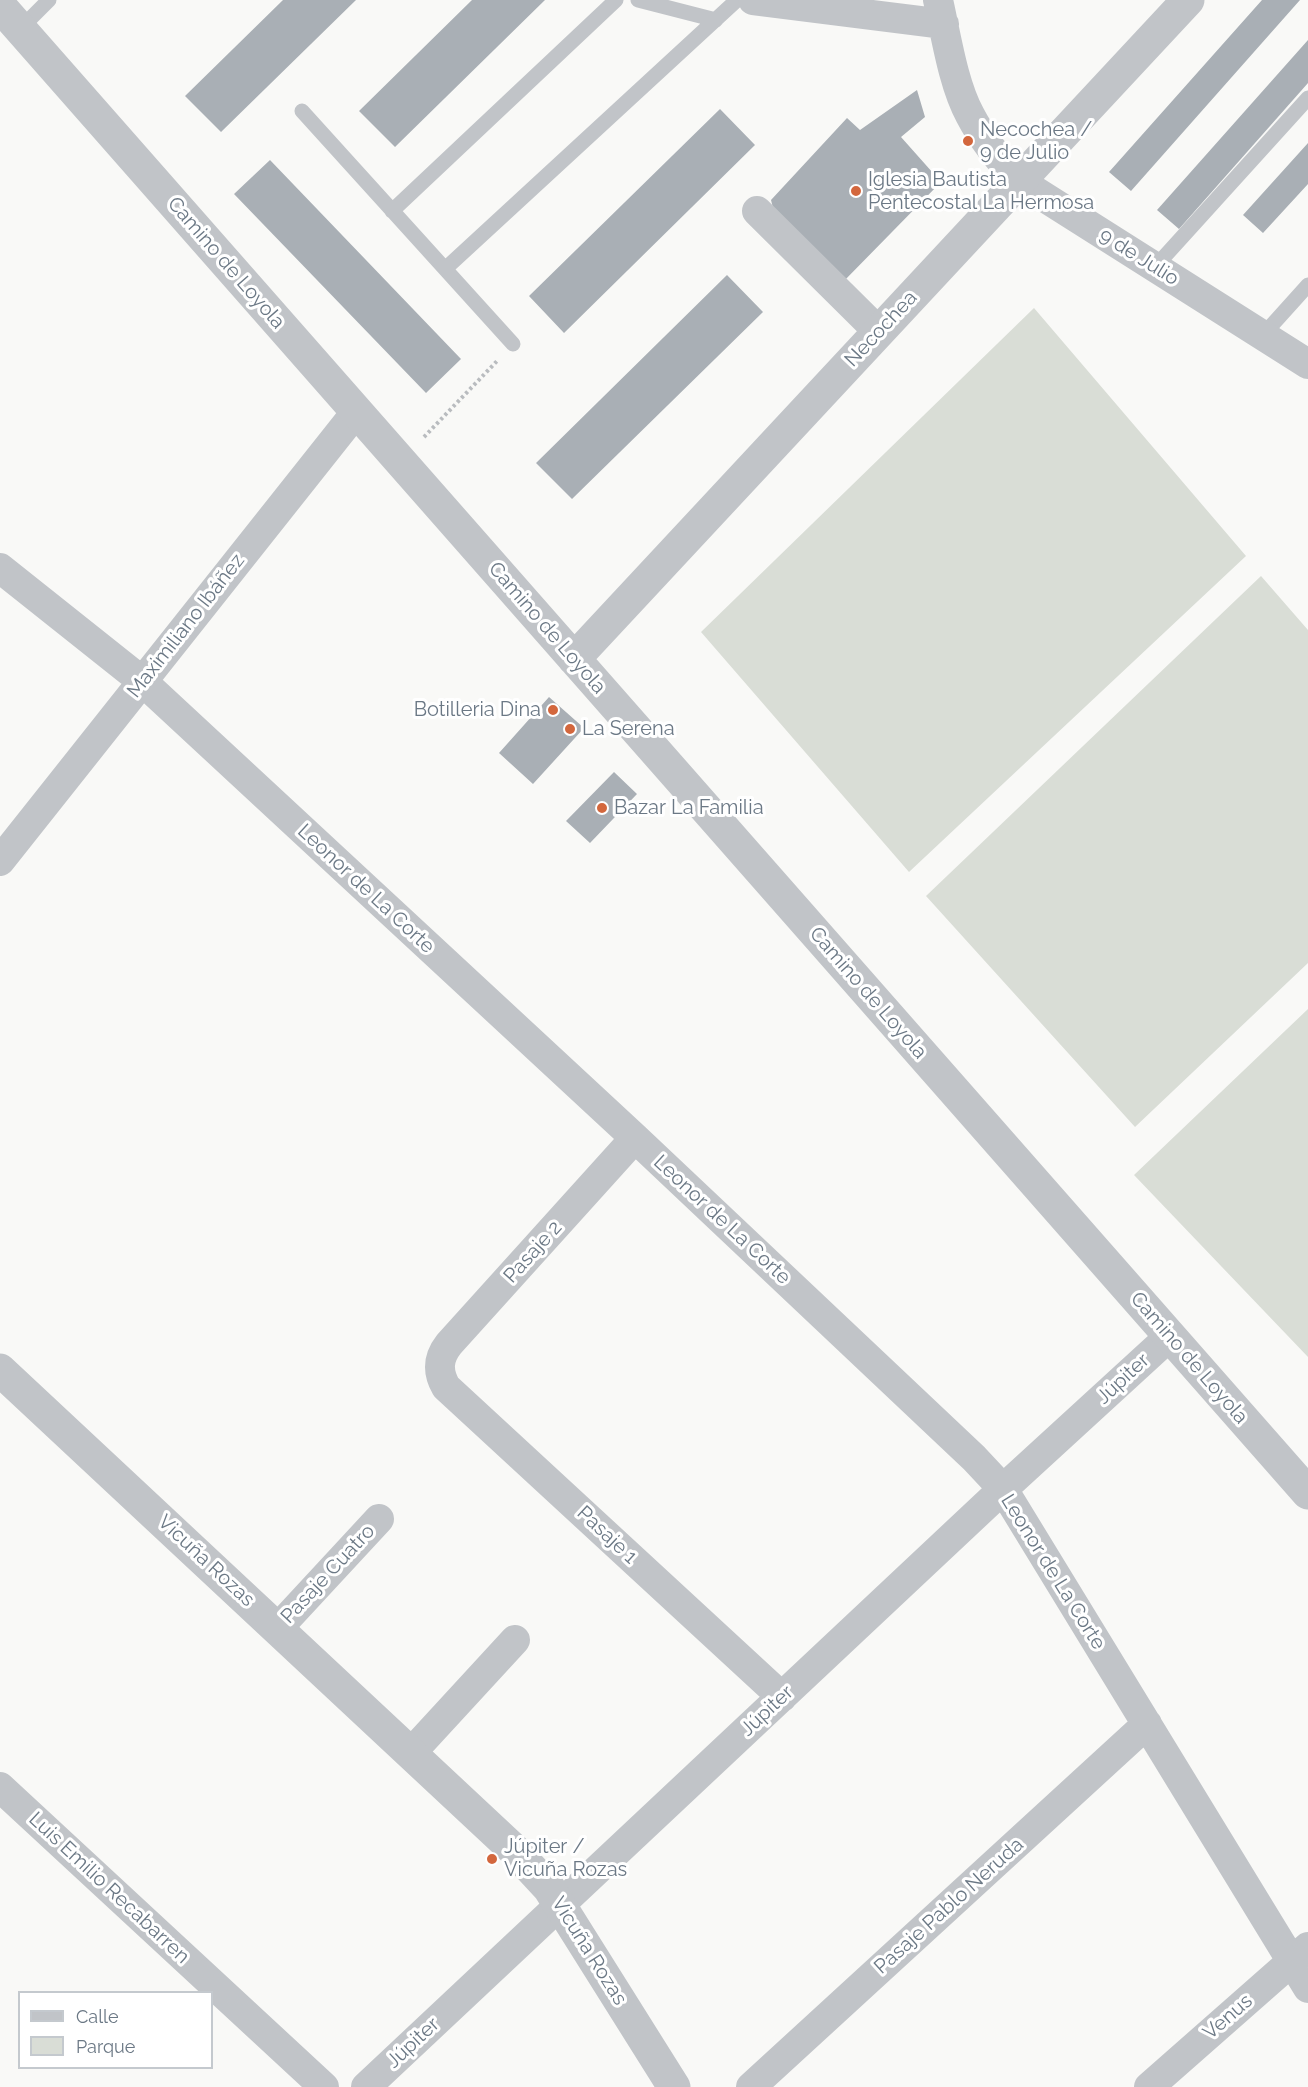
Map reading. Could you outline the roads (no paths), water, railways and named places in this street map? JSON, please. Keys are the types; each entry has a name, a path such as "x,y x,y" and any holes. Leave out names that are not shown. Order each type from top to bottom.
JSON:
{"street":[{"path":"753,0 941,12"},
{"name":"Necochea","path":"574,659 1188,0"},
{"name":"9 de Julio","path":"941,12 959,88 969,114 1000,160 1019,181 1308,364"},
{"name":"Camino de Loyola","path":"10,17 1308,1493"},
{"path":"757,211 879,332"},
{"name":"Maximiliano Ibáñez","path":"5,844 142,681 357,411"},
{"name":"Leonor de La Corte","path":"0,568 142,681 635,1138 963,1447 1003,1489 1147,1724 1300,1954 1308,1988"},
{"name":"Pasaje 2","path":"439,1369 440,1360 449,1344 635,1138"},
{"name":"Júpiter","path":"366,2087 1003,1489 1170,1336"},
{"name":"Pasaje 1","path":"439,1369 446,1387 782,1697"},
{"name":"Vicuña Rozas","path":"0,1370 411,1752 535,1871 561,1905 674,2087"},
{"name":"Pasaje Cuatro","path":"278,1628 379,1519"},
{"path":"411,1752 515,1640"},
{"name":"Pasaje Pablo Neruda","path":"752,2087 1147,1724"},
{"name":"Luis Emilio Recabarren","path":"0,1787 324,2087"},
{"name":"Venus","path":"1149,2087 1300,1954"}],"lane":[{"path":"10,17 49,0"},
{"path":"392,211 616,0"},
{"path":"638,0 716,20"},
{"path":"446,269 737,0"},
{"path":"1155,267 1308,98"},
{"path":"302,111 513,344"},
{"path":"1263,335 1308,285"}],"place":[{"name":"Necochea / 9 de Julio","path":"968,141"},
{"name":"Iglesia Bautista Pentecostal La Hermosa","path":"856,191"},
{"name":"Botilleria Dina","path":"553,710"},
{"name":"La Serena","path":"570,729"},
{"name":"Bazar La Familia","path":"602,808"},
{"name":"Júpiter / Vicuña Rozas","path":"492,1859"}]}
